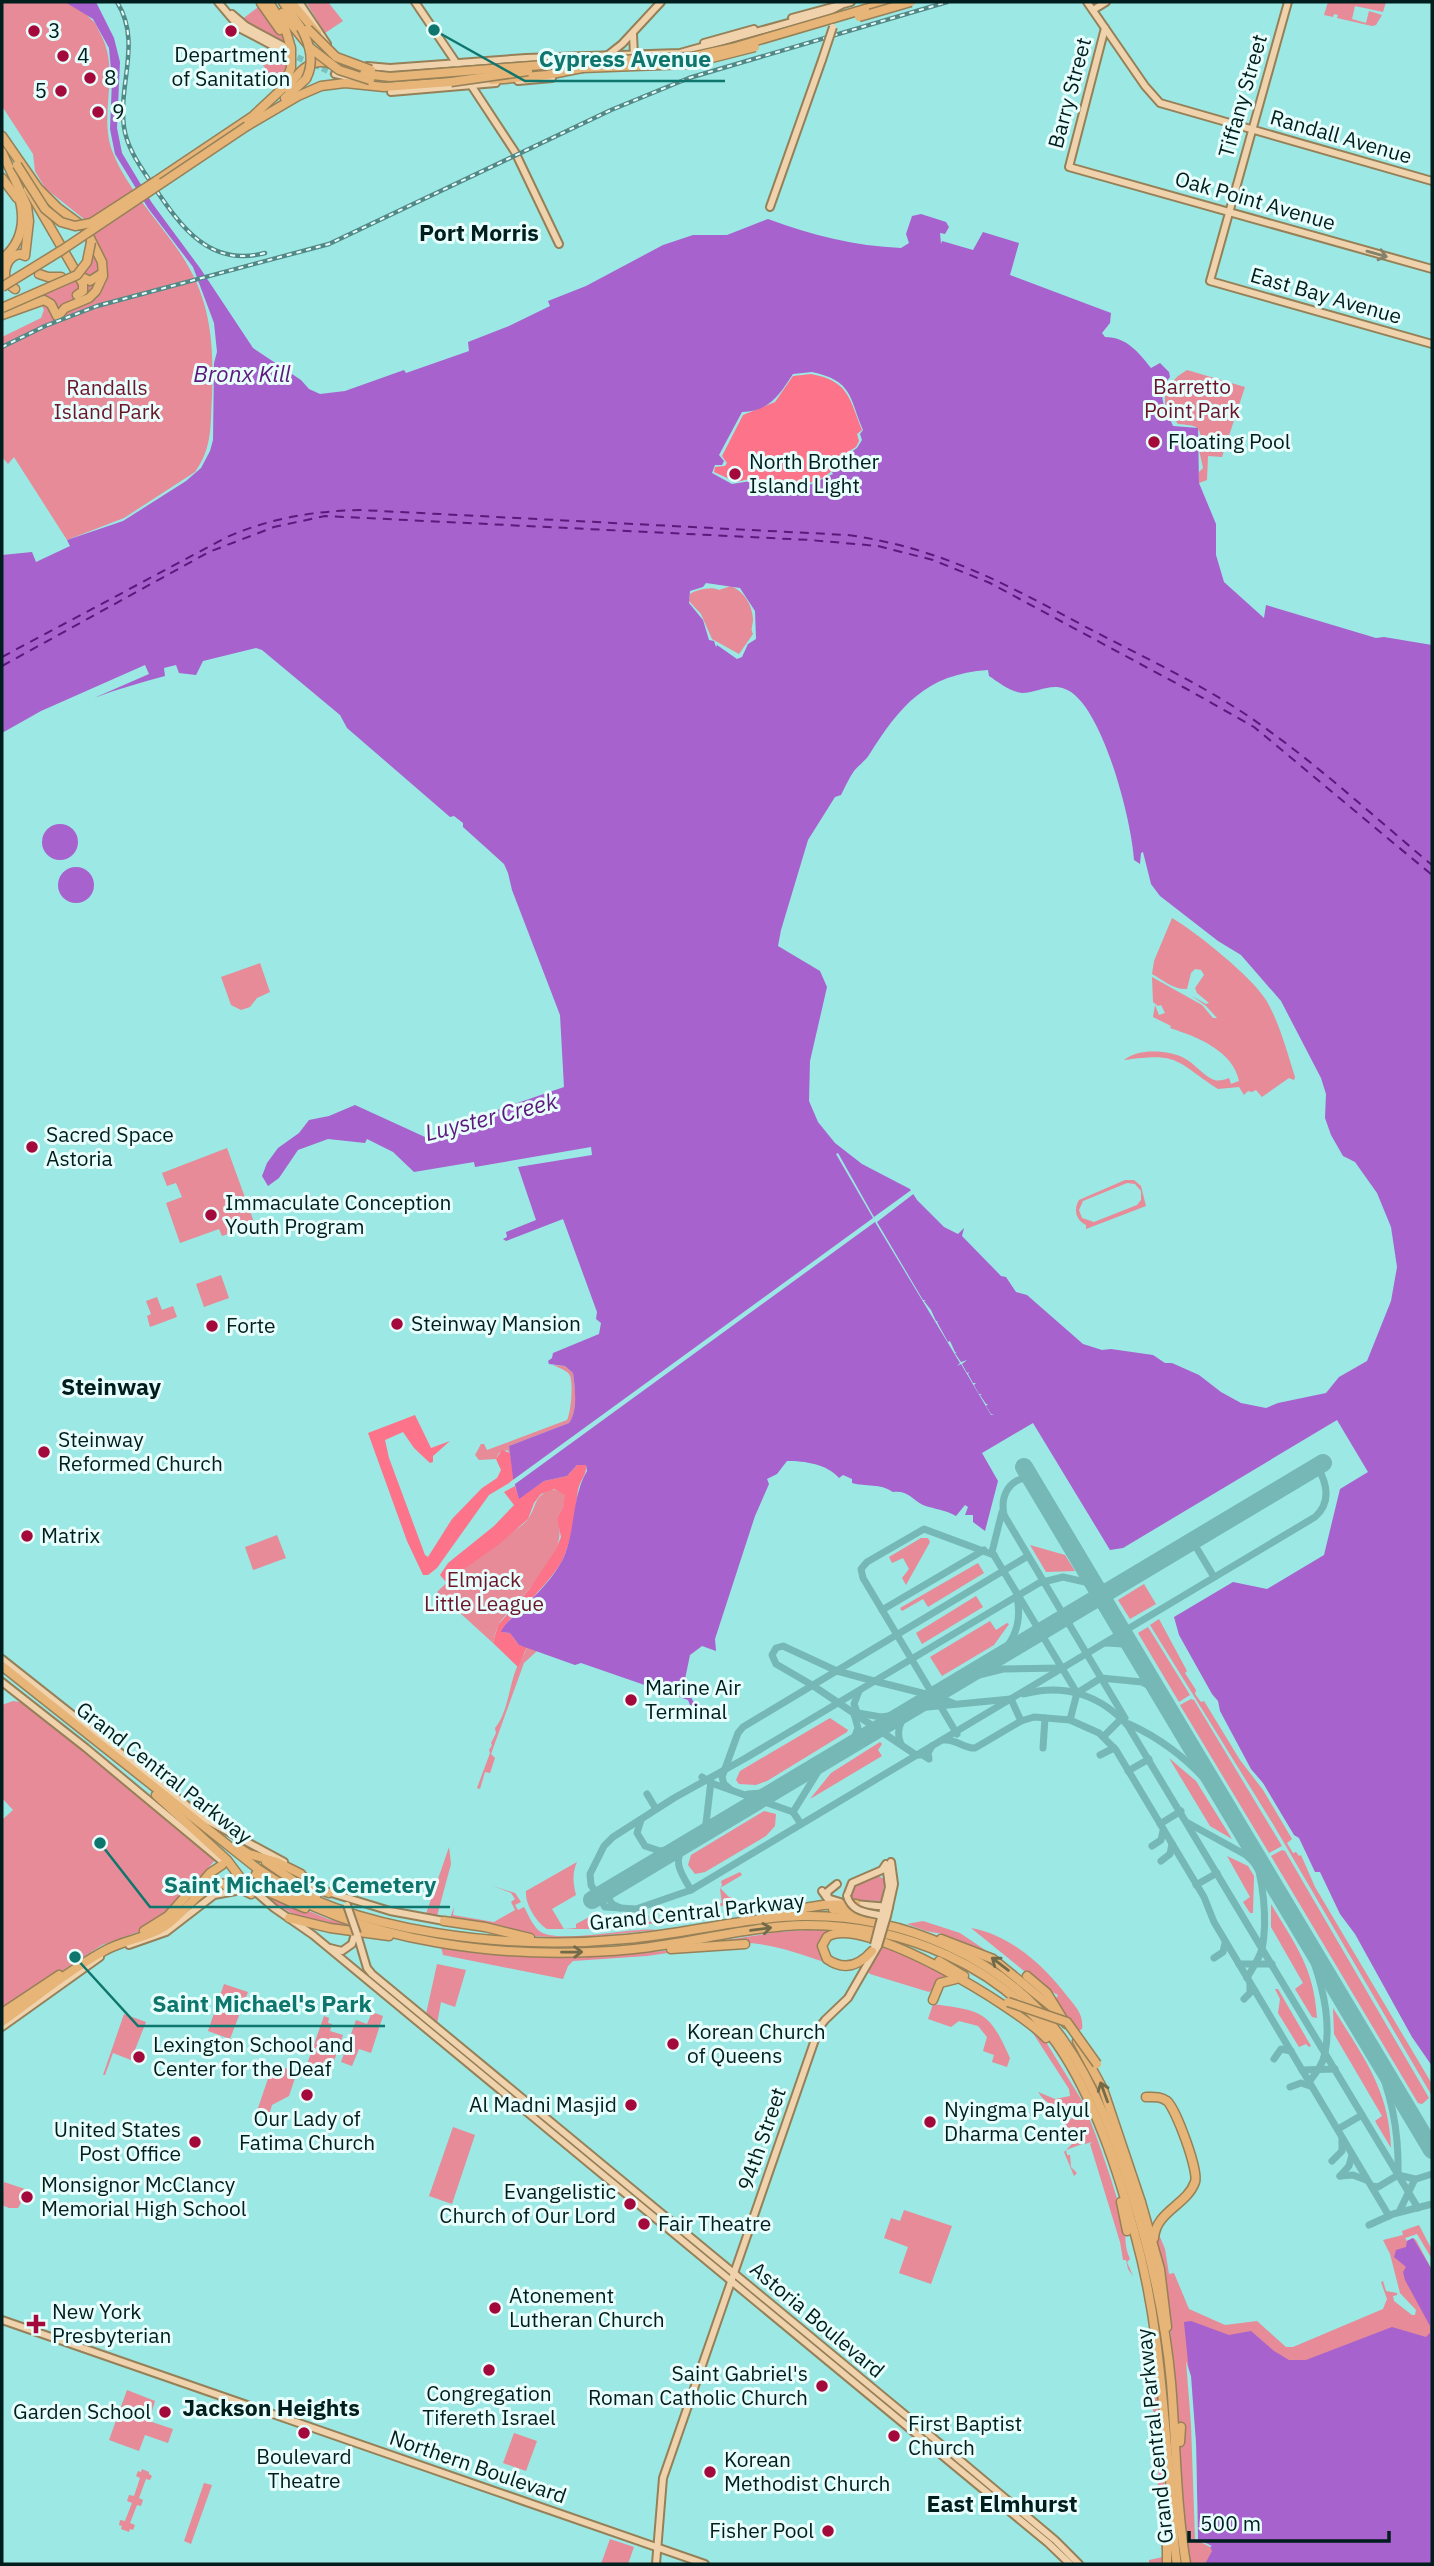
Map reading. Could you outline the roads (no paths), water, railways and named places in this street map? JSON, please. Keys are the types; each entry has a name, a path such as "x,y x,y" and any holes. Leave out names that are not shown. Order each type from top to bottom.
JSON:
{"highway":[{"path":"275,2 297,34 335,67 361,79 387,82 535,70 703,62 911,2"},
{"path":"286,2 303,27 336,57 370,70 496,68"},
{"path":"286,2 324,40"},
{"path":"288,95 304,67 318,62 335,69 385,77 496,68 691,58 891,2"},
{"path":"265,3 283,35 292,62 288,95"},
{"path":"17,165 48,212 61,222 75,226 89,224 280,102 306,79 310,68 310,53 303,27"},
{"path":"470,84 473,81 547,75 582,68"},
{"path":"288,95 349,83 384,87 435,84 535,70"},
{"path":"288,95 335,89 391,92"},
{"path":"2,284 117,214 247,126 258,115 274,111 280,102"},
{"path":"4,139 41,213"},
{"path":"2,315 40,297 49,302 58,315 62,310 91,296 102,281 103,267 87,231 44,195 4,139"},
{"path":"2,259 11,251 19,237 22,213 3,153"},
{"path":"3,153 76,271 84,287 82,293 77,295"},
{"path":"3,153 27,206 29,221 21,255 8,261 5,273 7,283 15,289"},
{"path":"2,178 14,192 22,213"},
{"path":"2,284 156,181"},
{"path":"38,274 56,278 75,270 84,259 91,234 117,214"},
{"path":"2,308 77,275 87,262 92,242"},
{"path":"76,271 87,281 93,281 101,274"},
{"name":"Grand Central Parkway","path":"2,1666 274,1880 300,1894 346,1905 397,1924 469,1937 527,1942 571,1942 644,1937 799,1916 880,1917 934,1940 989,1969 1028,1999 1063,2040 1078,2063 1100,2108 1130,2189 1150,2260 1169,2364 1186,2564"},
{"name":"Grand Central Parkway","path":"2,1672 272,1885 357,1930 533,1952 621,1950 780,1927 809,1925 851,1928 925,1945 983,1975 1011,1995 1044,2027 1076,2076 1118,2178 1139,2247 1161,2369 1177,2564"},
{"path":"156,1795 227,1860 241,1878"},
{"path":"167,1797 242,1850 301,1874"},
{"path":"329,1893 319,1892 280,1866 259,1860 271,1865 314,1895 346,1905"},
{"path":"2,2017 106,1945 152,1927 167,1916 221,1862"},
{"path":"174,1919 202,1891 232,1882 253,1886 357,1930"},
{"path":"2,2017 100,1954 154,1933 214,1890 232,1887 251,1891"},
{"path":"733,1924 823,1905 856,1904"},
{"path":"778,1913 834,1909 880,1917 985,1954 1052,2008"},
{"path":"289,1918 330,1928 414,1941 438,1941"},
{"path":"444,1920 521,1937 571,1942"},
{"path":"851,1928 922,1952 1009,2002 1067,2022 1097,2064"},
{"path":"875,1948 857,1964 843,1966 826,1957 822,1944 827,1937 837,1932 881,1941 920,1956 1031,2023 1076,2076"},
{"path":"621,1950 745,1944"},
{"path":"1027,1976 1049,1996 1096,2073 1105,2093 1158,2259 1165,2302 1167,2354"},
{"path":"933,2000 938,1986 945,1980 957,1980 977,1990"},
{"path":"944,1997 940,1987 945,1980"},
{"path":"1146,2097 1161,2098 1171,2105 1196,2170 1193,2187 1178,2202"},
{"path":"1154,2245 1157,2225 1189,2189 1193,2180 1184,2152"},
{"path":"1118,2178 1127,2231"},
{"path":"1142,2281 1151,2304"},
{"path":"1169,2364 1179,2393"},
{"path":"1177,2455 1181,2427"},
{"path":"1167,2564 1169,2478"}],"main road":[{"path":"220,2 244,30 282,48"},
{"path":"299,2 324,40 335,51 354,62 380,68 535,70 681,56 835,21 882,2"},
{"path":"415,2 515,152 559,244"},
{"path":"607,56 661,2"},
{"path":"667,64 681,56 828,12 842,3 852,2"},
{"path":"335,69 379,80 434,77 470,84 542,79 596,66 695,62 900,2"},
{"path":"1105,28 1090,6 1106,2"},
{"name":"Tiffany Street","path":"1210,281 1288,2"},
{"path":"770,207 842,3"},
{"name":"Randall Avenue","path":"1105,28 1156,103 1432,181"},
{"name":"Barry Street","path":"1069,167 1105,28"},
{"path":"633,32 631,41 635,55"},
{"path":"731,46 751,45"},
{"path":"627,62 635,55"},
{"path":"335,69 382,77 527,62 533,59 681,56"},
{"path":"434,77 460,68"},
{"path":"391,92 462,87 470,84"},
{"name":"Oak Point Avenue","path":"1069,167 1432,269"},
{"name":"East Bay Avenue","path":"1210,281 1432,344"},
{"path":"2,1658 207,1821 279,1859 346,1905 357,1930 352,1944 342,1951 326,1945"},
{"name":"Astoria Boulevard","path":"2,1682 241,1878 251,1891 326,1945 1055,2540 1079,2564"},
{"path":"880,1917 855,1909 847,1896 850,1884 882,1870 888,1863"},
{"name":"94th Street","path":"887,1906 888,1863"},
{"name":"94th Street","path":"656,2564 663,2478 819,2028 850,1995 875,1948 880,1917 887,1906 894,1884 888,1863"},
{"path":"863,1878 881,1874 889,1883 881,1901 866,1905"},
{"path":"830,1900 827,1892 837,1884"},
{"path":"2,2027 104,1955 163,1934 214,1895 231,1891 251,1891"},
{"path":"822,1891 830,1900 887,1906"},
{"name":"Grand Central Parkway","path":"346,1905 444,1920"},
{"name":"Astoria Boulevard","path":"357,1930 369,1971 1070,2564"},
{"name":"Northern Boulevard","path":"2,2320 705,2564"}],"water":[{"path":"65,2 96,2 114,38 120,62 117,128 122,153 152,203 200,268 253,348 301,380 309,389 320,394 345,391 469,351 468,342 550,306 548,301 586,286 663,245 693,235 727,235 768,219 833,239 901,248 909,243 906,234 912,216 921,214 946,222 949,227 945,234 940,233 941,244 942,241 973,250 983,232 1019,243 1010,275 1111,313 1110,323 1102,333 1105,337 1126,343 1151,368 1160,363 1169,372 1170,377 1162,396 1173,426 1198,428 1199,483 1216,524 1216,555 1224,582 1264,618 1266,605 1376,638 1432,645 1432,2066 1412,2037 1355,1934 1340,1914 1320,1872 1315,1872 1299,1838 1294,1835 1263,1783 1251,1769 1220,1711 1218,1701 1179,1635 1174,1617 1233,1582 1267,1589 1324,1555 1340,1489 1368,1472 1337,1420 1123,1548 1110,1550 1033,1423 982,1453 998,1481 985,1531 973,1522 973,1515 965,1515 968,1507 965,1505 956,1516 923,1505 902,1492 852,1483 852,1479 843,1475 839,1478 828,1469 815,1464 787,1461 777,1474 767,1479 769,1484 755,1516 715,1639 716,1651 702,1646 690,1655 684,1684 693,1701 700,1705 699,1708 690,1705 688,1700 519,1645 510,1633 501,1632 544,1586 562,1561 570,1539 578,1493 587,1471 586,1465 577,1465 567,1476 544,1481 519,1499 509,1446 569,1423 575,1406 573,1373 565,1366 549,1364 548,1361 553,1353 599,1334 601,1323 596,1319 597,1312 563,1219 506,1241 503,1239 507,1237 506,1232 536,1220 518,1167 592,1155 591,1147 475,1167 474,1162 414,1172 393,1152 367,1139 365,1143 328,1139 298,1150 279,1178 268,1186 262,1176 267,1163 278,1148 299,1133 309,1120 329,1116 355,1105 427,1140 475,1123 474,1118 564,1087 560,1015 504,864 463,827 463,823 454,816 450,817 347,728 340,715 262,650 256,648 203,661 196,675 179,673 176,665 164,668 165,676 94,698 149,674 145,665 41,711 2,733 2,555 32,552 36,562 70,546 67,540 123,521 186,481 201,468 213,440 214,363 217,352 214,323 193,267 148,208 115,154 110,129 112,80 109,48 93,19","holes":["812,372 835,380 848,392 852,400 863,430 860,434 862,440 857,448 847,455 848,460 832,472 833,474 809,485 779,488 774,482 763,484 764,488 757,487 751,481 732,484 712,473 715,465 722,465 724,461 719,455 742,412 767,405 793,374","706,583 740,588 755,611 756,639 748,644 742,657 737,659 709,640 703,620 689,603 690,591 703,587","988,670 989,676 1018,692 1028,693 1059,687 1079,699 1103,739 1113,765 1128,819 1134,860 1140,864 1143,852 1151,884 1160,896 1218,941 1241,955 1281,1001 1321,1078 1326,1094 1325,1118 1331,1135 1343,1156 1355,1162 1377,1193 1391,1227 1397,1267 1391,1301 1367,1361 1339,1377 1326,1393 1266,1408 1241,1403 1199,1375 1172,1363 1165,1363 1153,1355 1102,1350 1083,1344 1027,1295 1016,1292 1006,1277 1001,1276 962,1236 964,1228 958,1234 944,1227 917,1200 910,1189 862,1164 835,1143 818,1122 809,1101 810,1061 827,987 820,971 778,946 808,840 835,797 841,795 854,771 904,708 931,686 966,673"]},
{"path":"60,824 73,829 78,842 73,855 60,860 47,855 42,842 47,829"},
{"path":"76,867 89,872 94,885 89,898 76,903 63,898 58,885 63,872"},
{"path":"1413,2238 1432,2270 1432,2564 1205,2564 1212,2551 1209,2544 1198,2540 1196,2443 1184,2322 1191,2321 1229,2335 1251,2331 1289,2360 1306,2360 1392,2327 1426,2337 1430,2333 1430,2326 1405,2280 1403,2272 1406,2267 1394,2257 1396,2250 1406,2247 1407,2241"}],"tunnel":[{"path":"281,50 335,74"}],"railway":[{"path":"117,2 128,32 129,48 124,127 131,150 139,164 173,214 198,240 227,254 245,256 265,253"},
{"path":"2,347 45,326 97,306 329,244 611,110 689,78 947,2"}],"place":[{"name":"Cypress Avenue","path":"434,30"},
{"name":"3","path":"34,31"},
{"name":"Department of Sanitation","path":"231,31"},
{"name":"4","path":"63,56"},
{"name":"8","path":"90,78"},
{"name":"5","path":"61,91"},
{"name":"9","path":"98,112"},
{"name":"Floating Pool","path":"1154,442"},
{"name":"North Brother Island Light","path":"735,474"},
{"name":"Sacred Space Astoria","path":"32,1147"},
{"name":"Immaculate Conception Youth Program","path":"211,1215"},
{"name":"Steinway Mansion","path":"397,1324"},
{"name":"Forte","path":"212,1326"},
{"name":"Steinway Reformed Church","path":"44,1452"},
{"name":"Matrix","path":"27,1536"},
{"name":"Marine Air Terminal","path":"631,1700"},
{"name":"Saint Michael’s Cemetery","path":"100,1843"},
{"name":"Saint Michael's Park","path":"75,1957"},
{"name":"Korean Church of Queens","path":"673,2044"},
{"name":"Lexington School and Center for the Deaf","path":"139,2057"},
{"name":"Our Lady of Fatima Church","path":"307,2095"},
{"name":"Al Madni Masjid","path":"631,2105"},
{"name":"Nyingma Palyul Dharma Center","path":"930,2122"},
{"name":"United States Post Office","path":"195,2142"},
{"name":"Monsignor McClancy Memorial High School","path":"27,2197"},
{"name":"Evangelistic Church of Our Lord","path":"630,2204"},
{"name":"Fair Theatre","path":"644,2224"},
{"name":"Atonement Lutheran Church","path":"495,2308"},
{"name":"New York Presbyterian","path":"36,2324"},
{"name":"Congregation Tifereth Israel","path":"489,2370"},
{"name":"Saint Gabriel's Roman Catholic Church","path":"822,2386"},
{"name":"Garden School","path":"165,2412"},
{"name":"Boulevard Theatre","path":"304,2433"},
{"name":"First Baptist Church","path":"894,2436"},
{"name":"Korean Methodist Church","path":"710,2472"},
{"name":"Fisher Pool","path":"828,2531"}],"district":[{"name":"Port Morris","path":"479,233"},
{"name":"Steinway","path":"111,1387"},
{"name":"Jackson Heights","path":"271,2408"},
{"name":"East Elmhurst","path":"1002,2504"}],"water label":[{"name":"Bronx Kill","path":"242,374"},
{"name":"Luyster Creek","path":"491,1117"}],"park label":[{"name":"Barretto Point Park","path":"1192,399"},
{"name":"Randalls Island Park","path":"107,400"},
{"name":"Elmjack Little League","path":"484,1592"}]}
